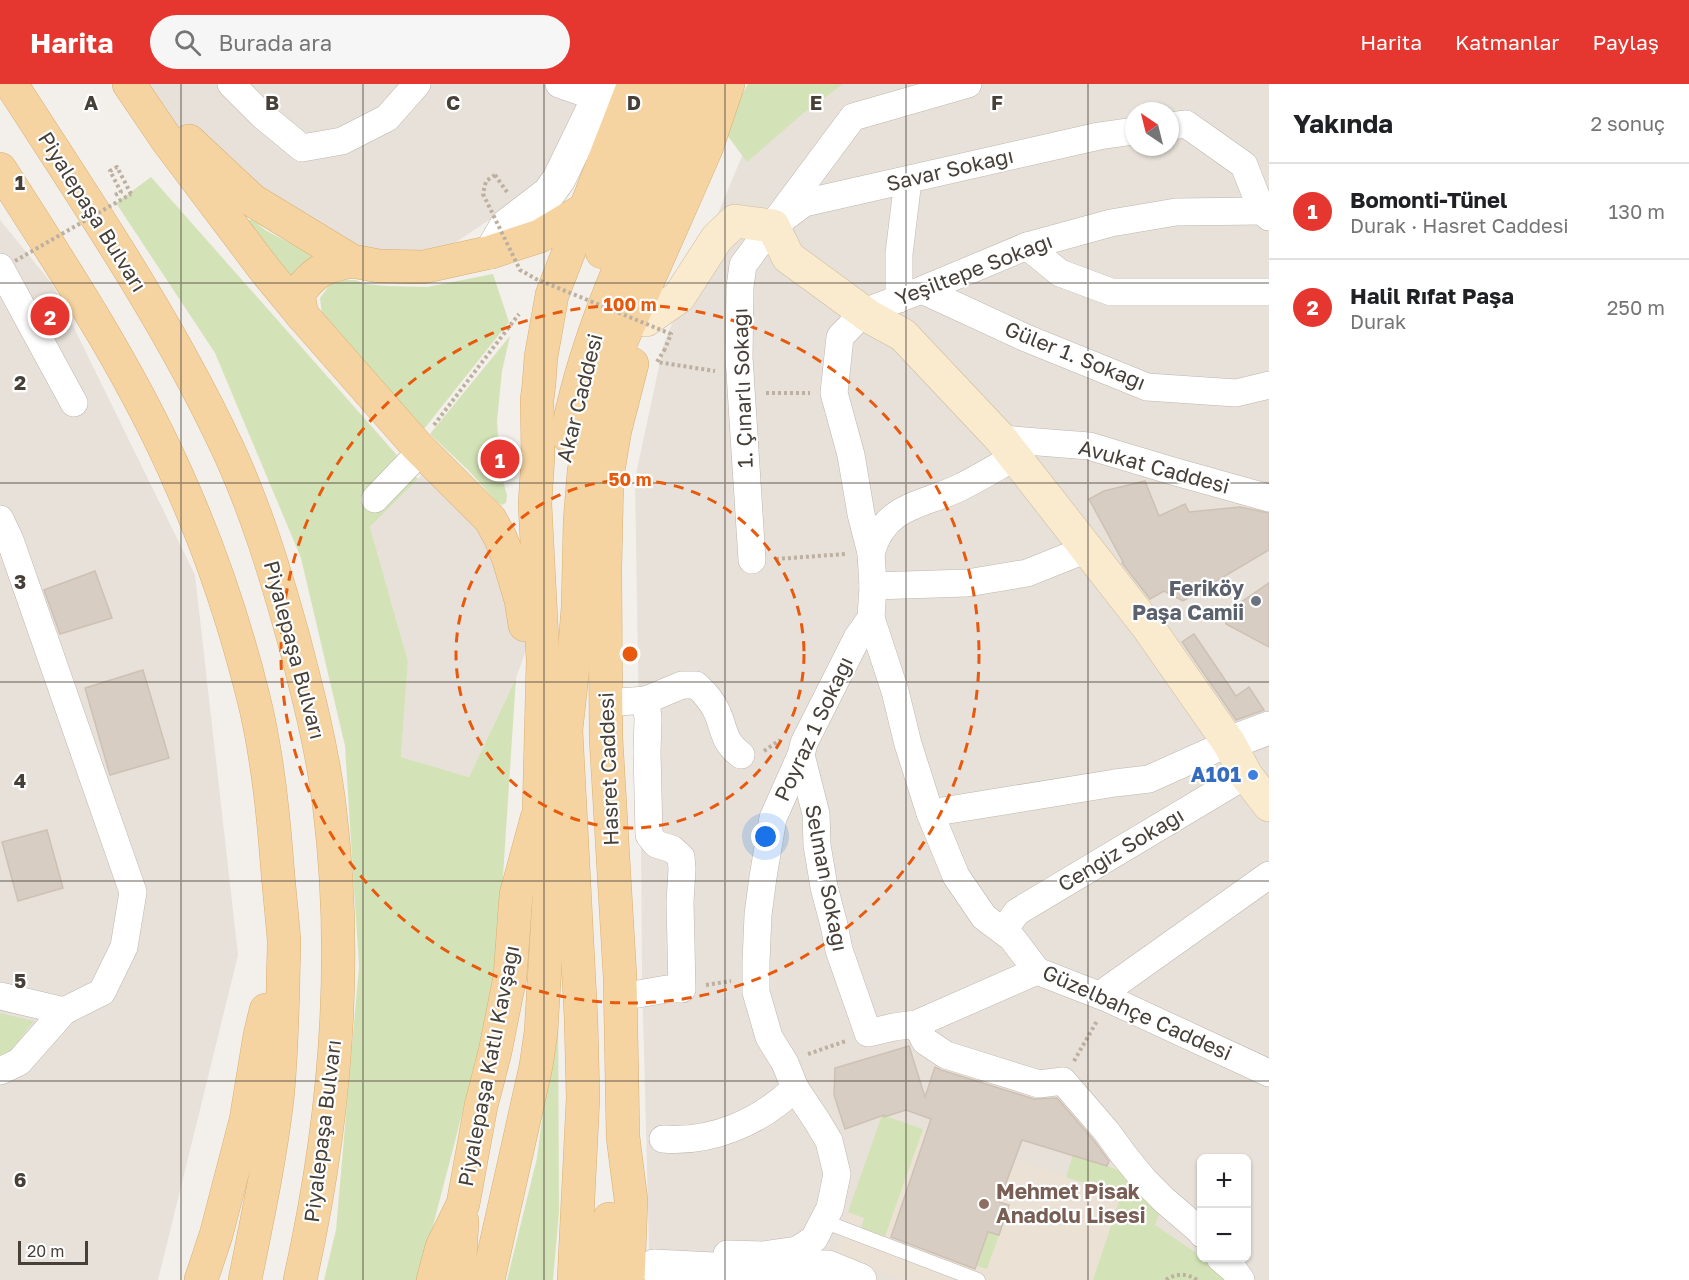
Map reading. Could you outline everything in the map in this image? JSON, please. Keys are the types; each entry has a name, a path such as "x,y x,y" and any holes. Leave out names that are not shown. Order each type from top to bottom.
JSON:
{"main road":[{"name":"Piyalepaşa Bulvarı","path":"11,84 130,272 209,411 252,508 274,571 309,694 329,801 336,870 339,938 334,1061 314,1218 300,1280"},
{"path":"131,84 252,200 352,261"},
{"path":"131,84 167,140 265,270 302,315 420,448 490,519 500,537 521,600 528,645 543,660"},
{"path":"488,1280 536,1066 541,1032 551,866 539,814 543,660 535,504 538,456 537,400 552,295 634,84"},
{"name":"Akar Caddesi","path":"538,456 559,374 572,335 667,84"},
{"name":"Akar Caddesi","path":"566,730 559,587 558,507 570,424 593,336 697,84"},
{"path":"573,1280 583,1098 566,730 578,606 584,471 596,409 613,360 706,149 728,84"},
{"path":"706,149 748,84"},
{"path":"0,169 128,376 182,486 225,600 254,701 274,818 284,942 277,1100 270,1153 245,1280"},
{"path":"0,199 8,207 34,223"},
{"path":"302,315 298,294 309,279 330,265 352,261 379,266 423,267 491,252 540,236 585,209"},
{"path":"646,320 679,297 717,238 735,221 773,226 789,257 864,312 903,335 1008,448 1148,627 1229,743 1246,776 1269,805"},
{"name":"Hasret Caddesi","path":"641,1269 623,1137 621,997 610,827 606,703 605,569 607,477 615,430 626,385 654,296 657,264"},
{"name":"Piyalepaşa Katlı Kavşağı","path":"433,1280 442,1247 463,1204 481,1106 495,1052 510,977 516,895 539,814"},
{"path":"201,1280 216,1235 246,1120 260,1035 284,942"},
{"path":"603,1280 607,1259 610,1206 623,1137"},
{"path":"463,1204 460,1258 463,1280"}],"street":[{"path":"231,84 262,115 302,148 342,141 387,118 417,84"},
{"path":"491,252 506,226 549,193 559,179 602,91 559,84"},
{"path":"773,226 853,117 968,84"},
{"path":"1179,125 1186,124 1244,165 1266,214"},
{"name":"Savar Sokağı","path":"773,226 804,203 1099,136 1125,132"},
{"path":"908,180 900,254 911,295"},
{"name":"Yeşiltepe Sokağı","path":"864,312 911,295 1027,246 1111,223 1176,212 1266,214"},
{"name":"1. Çınarlı Sokağı","path":"752,560 739,357 740,287 743,265 773,226"},
{"path":"1027,246 1060,273 1112,292 1269,292"},
{"path":"8,264 74,403"},
{"name":"Güler 1. Sokağı","path":"911,295 1026,338 1146,387 1236,393 1269,385"},
{"name":"Poyraz 1 Sokağı","path":"641,1269 797,1251 814,1239 830,1208 837,1174 829,1141 795,1088 785,1063 769,1037 756,992 758,915 773,818 803,749 857,638 870,618 873,586 871,553 861,514 851,455 834,393 840,337 864,312"},
{"name":"Avukat Caddesi","path":"1008,448 1089,446 1269,498"},
{"path":"375,499 420,448"},
{"path":"871,553 875,537 897,514 962,486 1008,448"},
{"path":"0,519 10,540 134,892 124,947 102,992 64,1011 19,1062 0,1071"},
{"path":"873,586 967,583 1027,573 1087,549"},
{"name":"Güzelbahçe Caddesi","path":"870,618 895,691 908,744 930,813 956,876 984,917 1012,938 1037,971 1104,997 1269,1073"},
{"path":"606,703 646,700 682,685 696,685 710,698 730,747 741,755"},
{"path":"621,997 667,989 682,989 681,857 672,849 656,844 649,835 646,700"},
{"path":"930,813 1149,779 1229,743 1269,728"},
{"name":"Selman Sokağı","path":"803,749 816,814 817,845 824,887 838,950 868,1033"},
{"name":"Cengiz Sokağı","path":"1003,931 1017,912 1246,776"},
{"path":"1104,997 1269,875"},
{"path":"868,1033 916,1024 1037,971"},
{"path":"0,996 64,1011"},
{"path":"916,1024 925,1041 946,1055 1040,1084 1063,1081 1144,1180 1197,1228"},
{"path":"663,1139 682,1140 731,1130 767,1112 795,1088"},
{"path":"1225,1262 1241,1280"},
{"path":"641,1269 776,1276 801,1267 828,1267 860,1280"}],"lane":[{"path":"823,1221 978,1280"}],"path":[{"path":"8,264 131,194 117,167"},
{"path":"513,200 495,176 486,181 483,194 520,270 536,279 671,333 661,356"},
{"path":"420,448 517,320"},
{"path":"657,362 741,384 834,393"},
{"path":"752,560 871,553"},
{"path":"741,755 756,756 779,740 794,738 803,749"},
{"path":"682,989 756,977"},
{"path":"1063,1081 1104,997"},
{"path":"785,1063 868,1033"},
{"path":"1166,1280 1177,1275 1186,1275 1197,1280"}],"shaded area":[{"path":"121,84 588,84 581,103 533,191 456,242 393,275 254,221"},
{"path":"772,84 1269,84 1269,1280 646,1280 649,1246 642,974 635,479 664,343"},
{"path":"0,220 53,285 195,575 238,955 158,1280 0,1280"},
{"path":"424,473 490,519 528,645 516,678 469,777 401,757 408,661 370,527"},
{"name":"Mehmet Pisak Anadolu Lisesi","path":"882,1115 1121,1195 1093,1280 904,1280 834,1253"}],"green space":[{"path":"748,84 843,84 801,115 747,162 727,135 735,107"},
{"path":"151,177 418,479 370,527 408,661 401,757 469,777 516,678 496,983 419,1280 324,1280 336,1230 359,966 345,746 301,558 215,353 116,203"},
{"path":"252,219 265,230 314,256 296,270 289,279 248,221"},
{"path":"493,274 509,322 424,429 322,314 320,298 331,283 343,280 387,286 427,287"},
{"path":"510,336 502,371 497,421 500,470 507,495 506,503 502,505 430,434"},
{"path":"558,996 559,1212 553,1280 507,1280 537,1158"},
{"path":"0,1013 34,1021 9,1053 0,1058"},
{"path":"882,1115 923,1129 883,1242 860,1232 864,1218 848,1212"},
{"path":"1073,1155 1144,1180 1164,1200 1155,1225 1197,1253 1197,1262 1210,1262 1214,1265 1225,1280 1093,1280 1121,1196 1066,1177"},
{"path":"988,1232 999,1235 987,1269 977,1266"}],"building":[{"path":"1145,481 1159,516 1185,504 1189,512 1240,507 1269,513 1269,550 1183,601 1164,591 1150,599 1122,563 1089,499 1104,491"},
{"path":"95,571 112,618 60,634 44,590"},
{"name":"Feriköy Paşa Camii","path":"1269,583 1269,647 1226,624 1225,613"},
{"path":"1194,634 1236,696 1249,687 1264,710 1236,720 1182,642"},
{"path":"143,670 169,758 110,775 85,688"},
{"path":"47,830 63,888 18,901 2,842"},
{"path":"909,1046 925,1097 935,1067 1034,1099 1057,1098 1109,1161 1107,1166 1022,1140 999,1202 1009,1205 999,1235 988,1232 975,1269 891,1237 931,1119 906,1110 845,1129 834,1095 835,1068"}],"place":[{"name":"Halil Rıfat Paşa","path":"50,316"},
{"name":"Bomonti-Tünel","path":"500,459"},
{"name":"Feriköy Paşa Camii","path":"1256,601"},
{"name":"A101","path":"1253,775"},
{"name":"Mehmet Pisak Anadolu Lisesi","path":"984,1204"}]}
